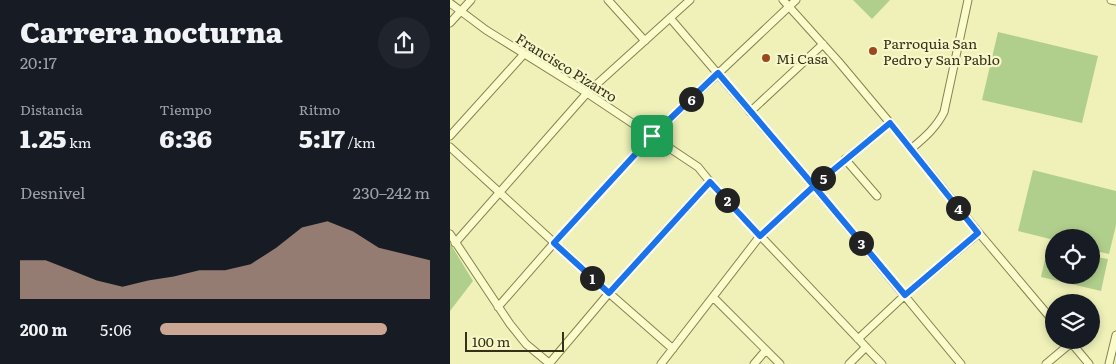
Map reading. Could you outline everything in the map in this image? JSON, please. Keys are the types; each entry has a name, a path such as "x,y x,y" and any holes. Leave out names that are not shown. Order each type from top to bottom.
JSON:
{"street":[{"path":"450,23 471,0"},
{"path":"608,0 644,40"},
{"path":"455,243 587,93 690,0"},
{"path":"783,0 838,61 978,233 1045,311"},
{"path":"498,307 652,136 796,0"},
{"path":"911,149 934,128 944,112 968,0"},
{"path":"1111,0 1116,1"},
{"name":"Francisco Pizarro","path":"450,3 486,30 587,93 698,167 760,236 882,364"},
{"path":"670,18 814,186 961,364"},
{"path":"750,112 822,44"},
{"path":"450,136 524,54"},
{"path":"661,364 760,236 814,186 890,123"},
{"path":"450,147 673,349"},
{"path":"845,160 876,196"},
{"path":"450,234 510,324 526,344 550,364 609,293 710,182"},
{"path":"858,339 905,295 978,233"},
{"path":"713,297 780,364"},
{"path":"1109,364 1116,335"},
{"path":"848,364 866,347"},
{"path":"1046,364 1062,349"},
{"path":"1077,349 1089,364"},
{"path":"754,364 766,350"}],"green space":[{"path":"853,0 890,0 872,19"},
{"path":"998,32 1098,56 1082,123 982,100"},
{"path":"1033,170 1116,191 1116,225 1109,254 1100,252 1100,229 1045,229 1045,238 1018,231"},
{"path":"450,243 473,281 450,311"},
{"path":"1100,258 1108,259 1101,291 1071,284 1100,284"},
{"path":"1045,259 1045,278 1041,277"}],"place":[{"name":"Parroquia San Pedro y San Pablo","path":"873,51"},
{"name":"Mi Casa","path":"766,58"}],"route":[{"path":"652,136 554,243 609,293 710,182 760,236 814,186 905,295 978,233 890,123 814,186 718,73 652,136"}]}
